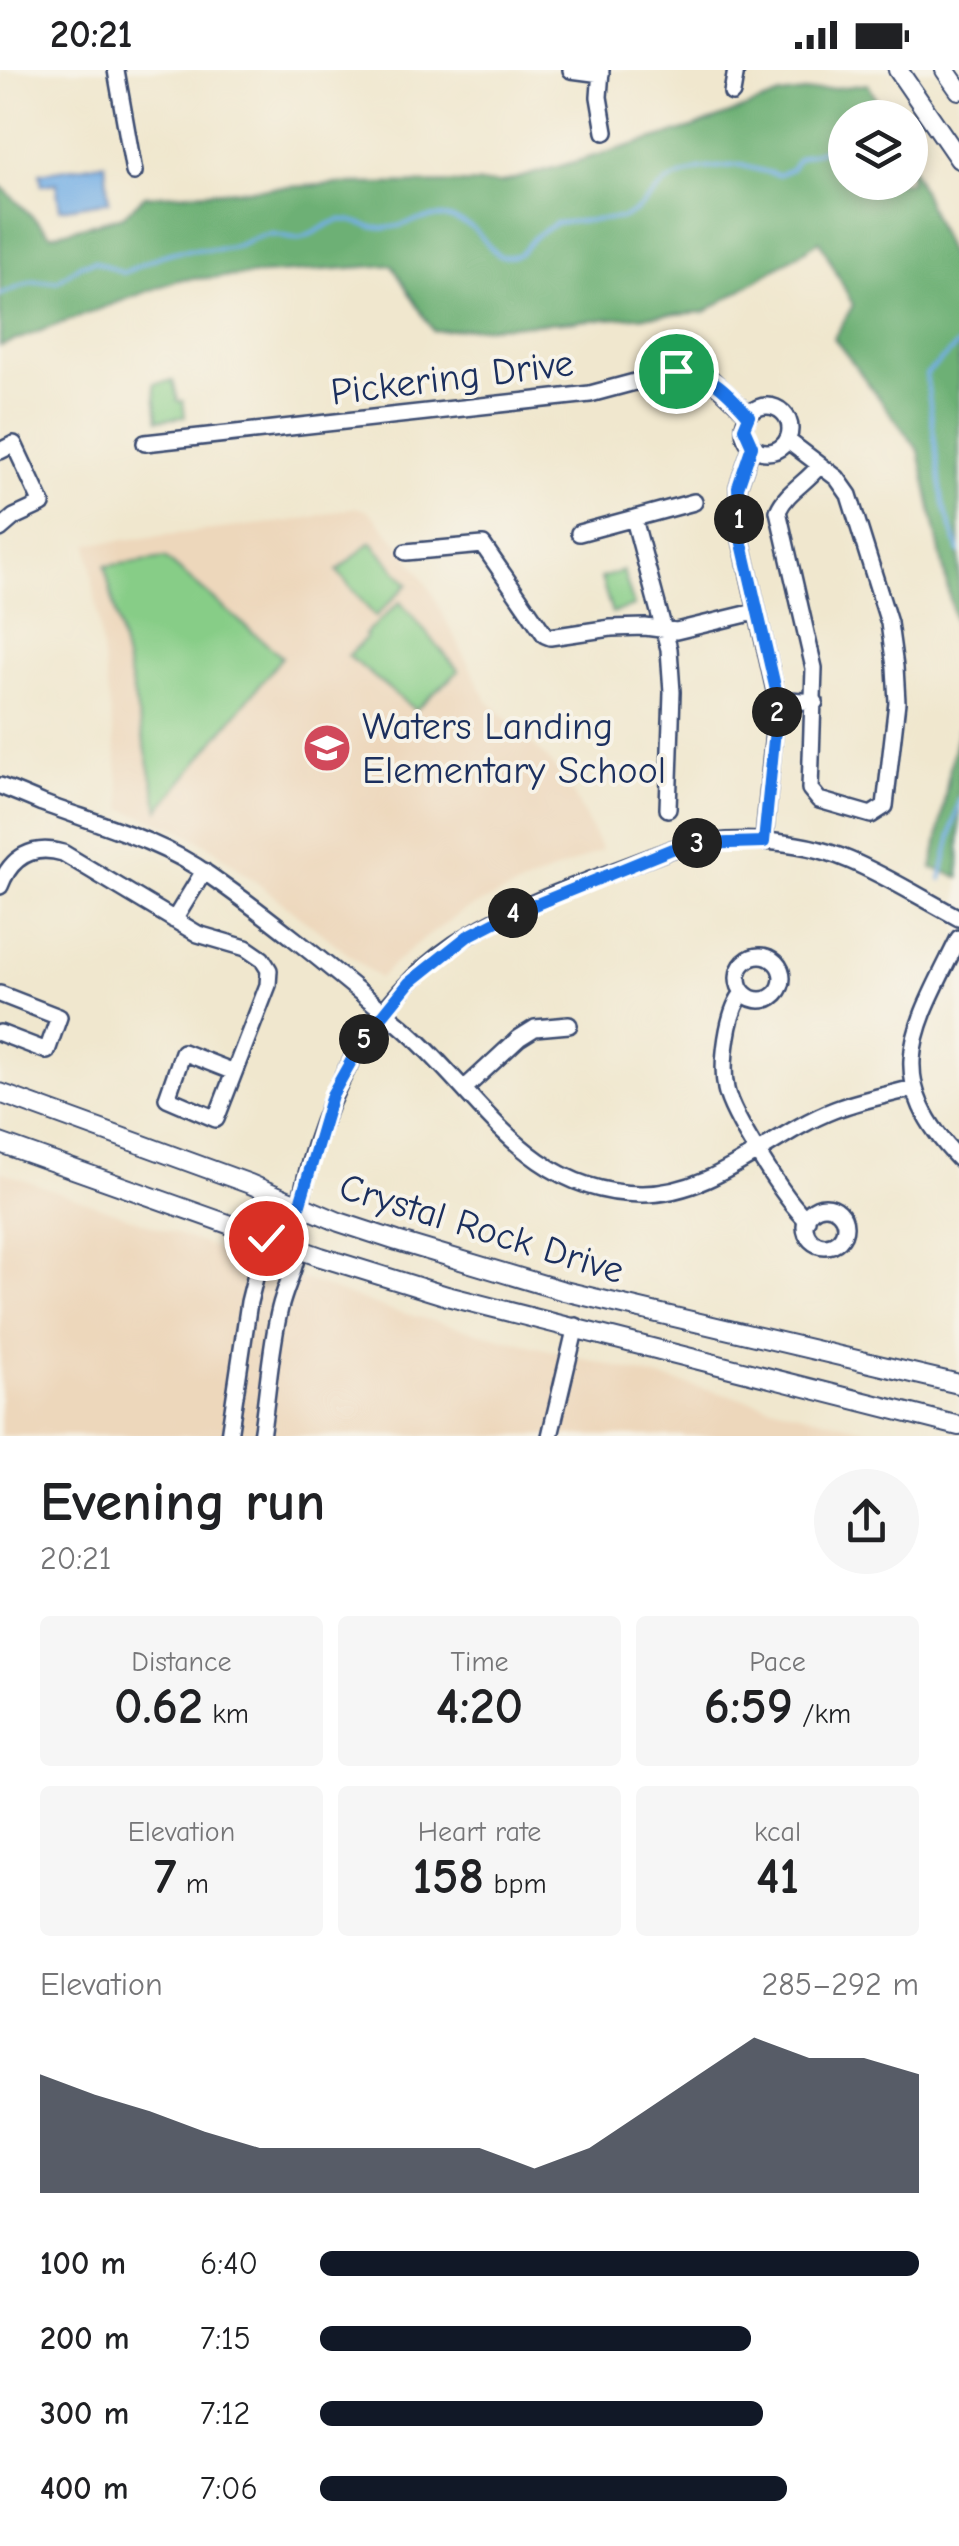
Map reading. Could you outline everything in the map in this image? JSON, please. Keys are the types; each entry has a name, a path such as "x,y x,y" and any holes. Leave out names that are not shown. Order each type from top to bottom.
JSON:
{"main road":[{"path":"898,70 959,159"},
{"path":"944,70 959,90"},
{"name":"Crystal Rock Drive","path":"0,1093 378,1235 564,1291 959,1384"},
{"name":"Crystal Rock Drive","path":"0,1143 266,1238 448,1296 959,1426"}],"street":[{"path":"116,70 134,172"},
{"path":"571,70 601,72 599,97 604,132"},
{"path":"732,93 736,70"},
{"name":"Pickering Drive","path":"145,443 590,394 676,371 697,372 710,378 749,416"},
{"path":"752,446 771,451 787,440 790,425 782,412 768,406 749,416 744,428 752,446 738,487 740,535 778,699 764,842"},
{"path":"787,440 837,478 850,495 889,622 897,702 885,806 872,816 813,796 810,778 815,702 810,642 778,510 819,466"},
{"path":"0,451 14,444 42,504 14,517 0,529"},
{"path":"579,532 694,502"},
{"path":"634,519 669,648 672,692 668,809"},
{"path":"406,552 483,545 550,637 611,628 676,631 755,612"},
{"path":"778,699 815,702"},
{"path":"0,786 131,836 204,871 402,1027 533,1159 566,1178 602,1190 642,1194 680,1189 715,1176 832,1111 914,1088"},
{"path":"261,1436 280,1310 299,1248 299,1207 332,1095 363,1040 409,983 439,956 505,917 672,849 696,844 764,842 846,858 959,918"},
{"path":"0,886 13,863 24,854 49,849 63,853 198,934 246,948 262,959 269,970 268,985 234,1072 216,1118 166,1098 183,1052 234,1072"},
{"path":"174,920 204,871"},
{"path":"959,938 915,1027 910,1057 919,1107 959,1159"},
{"path":"743,993 734,1002 726,1048 726,1093 793,1208 806,1220"},
{"path":"0,994 59,1017 46,1050 0,1032"},
{"path":"464,1089 518,1038 535,1028 569,1025"},
{"path":"229,1436 249,1302 266,1238 299,1207"},
{"path":"550,1436 576,1326"}],"shaded area":[{"name":"Waters Landing Elementary School","path":"356,507 369,511 404,550 431,591 487,700 567,782 602,850 465,910 414,946 379,978 211,847 182,831 123,809 88,544 299,520"},
{"path":"0,1171 386,1309 891,1436 0,1436"}],"green space":[{"path":"868,84 877,100 828,100 828,200 926,200 959,277 959,643 919,451 834,338 853,305 820,241 705,312 433,331 392,265 178,280 0,346 0,185 51,235 123,216 145,196 337,184 501,183 692,128 780,95"},
{"path":"173,381 178,401 183,401 185,417 158,420 154,383"},
{"path":"371,542 408,584 375,617 337,571"},
{"path":"165,558 282,657 159,810 105,566"},
{"path":"623,571 634,606 612,613 601,578"},
{"path":"400,602 459,671 415,710 348,656 366,638 364,635"},
{"path":"959,728 959,877 932,868"}],"water":[{"path":"105,163 109,201 60,209 56,183 42,185 40,173"}],"waterway":[{"path":"0,295 31,282 58,281 80,265 95,261 123,273 170,253 238,246 269,234 299,238 341,220 380,228 444,217 475,230 499,256 508,257 520,253 535,236 555,223 623,218 667,182 699,169 740,165 778,175 791,169 799,158 828,148"},
{"path":"959,344 926,374 943,503 959,552"},
{"path":"941,879 959,800"}],"place":[{"name":"Waters Landing Elementary School","path":"327,748"}],"route":[{"path":"266,1238 299,1207 332,1095 363,1040 409,983 439,956 505,917 672,849 696,844 764,842 778,699 740,535 738,487 752,446 744,428 749,416 710,378 697,372 676,371"}]}
